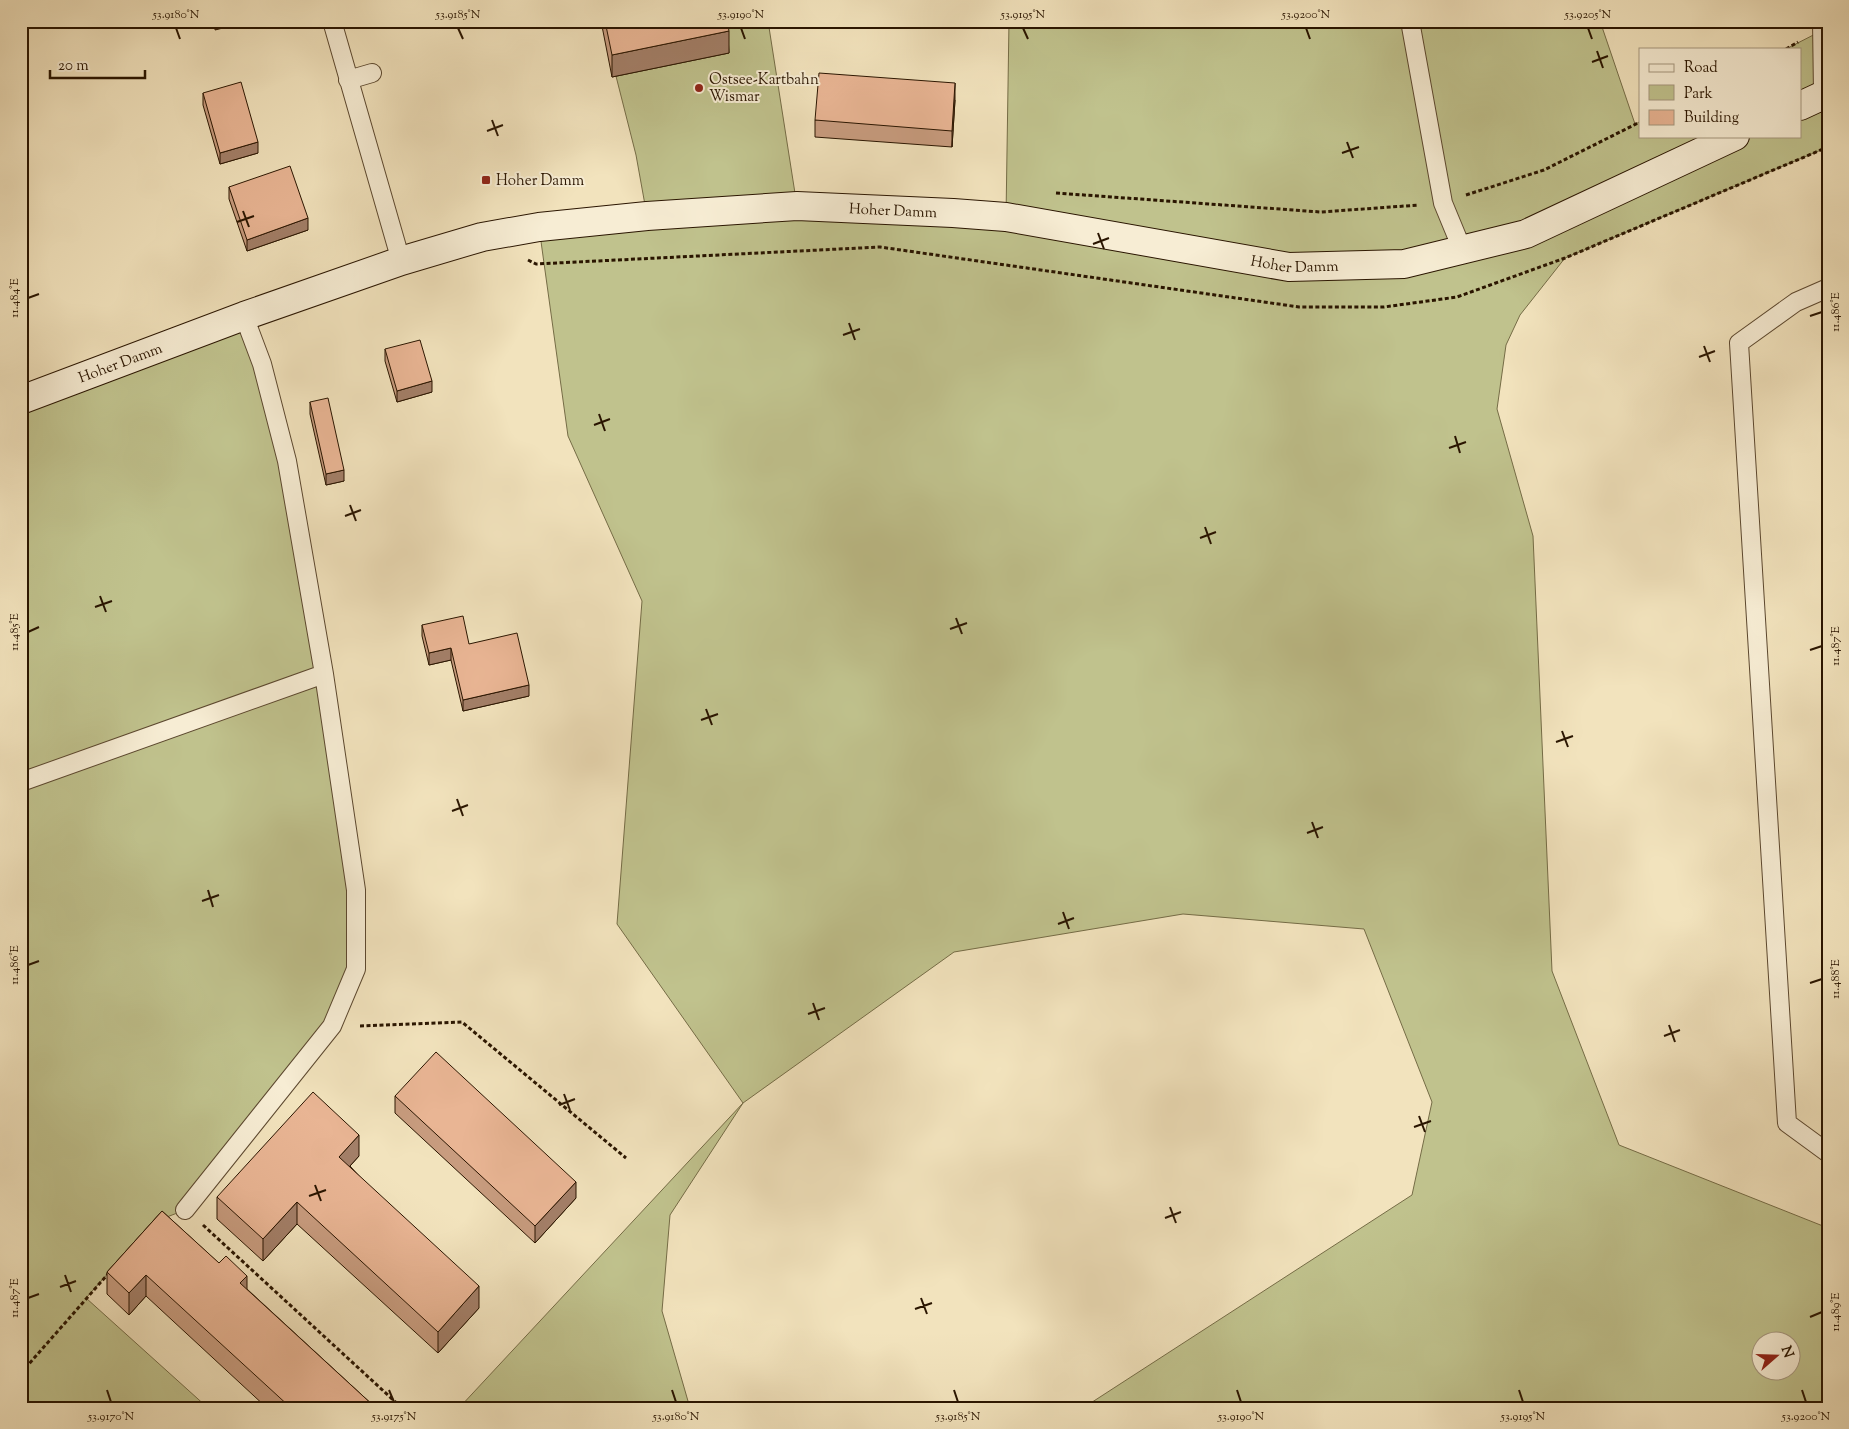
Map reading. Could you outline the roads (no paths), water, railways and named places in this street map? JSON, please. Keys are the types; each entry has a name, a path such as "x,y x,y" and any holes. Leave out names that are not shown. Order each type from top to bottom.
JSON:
{"main road":[{"path":"1802,105 1828,93 1826,21"},
{"name":"Hoher Damm","path":"21,400 244,316 401,261 482,237 539,227 647,216 797,206 953,212 1006,217 1289,266 1404,264 1526,234 1731,138"}],"lane":[{"path":"332,21 401,261"},
{"path":"1410,21 1442,203 1462,249"},
{"path":"348,80 372,73"},
{"path":"1828,288 1796,302 1739,343 1787,1123 1828,1153"},
{"path":"185,1210 332,1026 356,970 356,890 324,674 287,461 262,364 244,316"},
{"path":"21,782 324,674"}],"place":[{"name":"Ostsee-Kartbahn Wismar","path":"699,88"},
{"name":"Hoher Damm","path":"486,180"}]}
